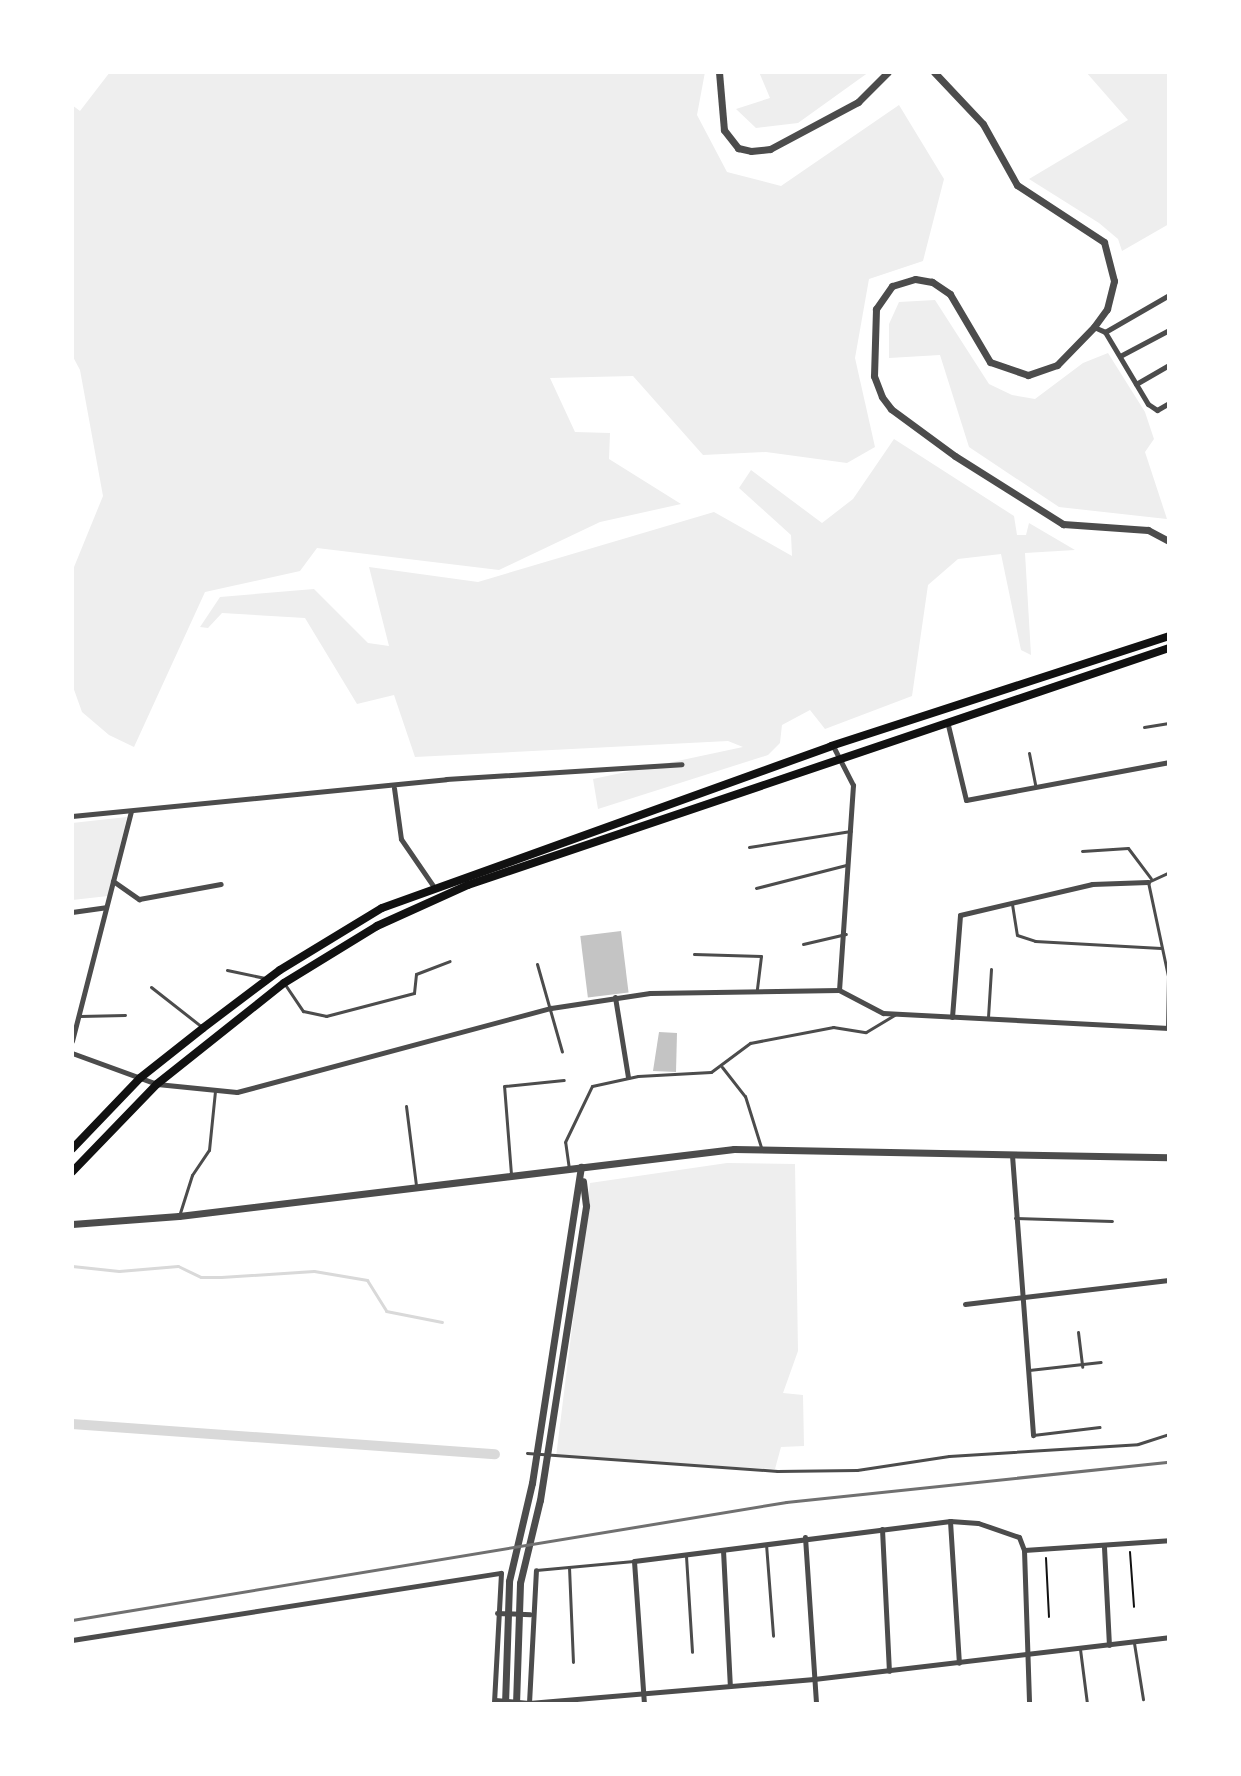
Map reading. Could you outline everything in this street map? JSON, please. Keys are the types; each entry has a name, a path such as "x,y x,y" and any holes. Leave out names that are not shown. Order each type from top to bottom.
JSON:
{"main road":[{"path":"72,1149 140,1078 203,1028 297,960 382,908 833,745 1169,636"},
{"path":"72,1172 157,1084 284,983 377,926 468,885 1169,648"},
{"path":"297,960 303,972"}],"street":[{"path":"719,72 724,130 738,148 751,151 770,149 858,102 888,72"},
{"path":"934,72 983,124 1017,185 1104,242 1114,281 1107,309 1094,327 1043,373 1009,372 983,355 950,294 932,282 904,281 892,286 876,309 874,376 891,409 1063,524 1148,530 1169,541"},
{"path":"1105,332 1169,295"},
{"path":"1094,327 1105,332 1136,384 1157,410 1169,403"},
{"path":"1120,356 1169,330"},
{"path":"1136,384 1169,365"},
{"path":"948,725 966,800 1169,762"},
{"path":"833,745 853,785 846,934 839,990"},
{"path":"72,816 394,788 446,779 682,764"},
{"path":"394,788 401,839 434,887"},
{"path":"72,1041 131,811"},
{"path":"113,881 139,899 221,884"},
{"path":"952,1017 960,915 1092,884 1150,881"},
{"path":"72,912 106,907"},
{"path":"72,1053 157,1084 237,1092 551,1008 615,997 757,991 839,990 883,1013 1168,1028"},
{"path":"615,997 628,1077"},
{"path":"72,1224 179,1216 734,1149 1169,1157"},
{"path":"1012,1155 1033,1435"},
{"path":"516,1704 520,1583 540,1500 582,1205 581,1167"},
{"path":"505,1704 509,1581 532,1483 582,1205"},
{"path":"965,1304 1022,1301 1169,1280"},
{"path":"950,1521 959,1663"},
{"path":"644,1704 634,1561 950,1521 1012,1533 1024,1550 1029,1704"},
{"path":"882,1529 889,1671"},
{"path":"805,1537 816,1704"},
{"path":"1024,1550 1169,1540"},
{"path":"1104,1546 1109,1645"},
{"path":"723,1550 730,1686"},
{"path":"528,1704 530,1614 536,1570"},
{"path":"72,1640 501,1573 495,1702 528,1704 814,1679 1169,1637"},
{"path":"497,1613 530,1614"}],"lane":[{"path":"1144,727 1169,723"},
{"path":"1029,753 1036,788"},
{"path":"749,847 851,831"},
{"path":"1082,851 1128,848 1150,881 1168,976 1168,1028"},
{"path":"756,888 849,864"},
{"path":"1150,881 1169,872"},
{"path":"1011,901 1017,935 1161,948"},
{"path":"803,944 846,934"},
{"path":"694,954 761,956 757,991"},
{"path":"284,983 303,1011 326,1016 414,993 416,974 450,961"},
{"path":"537,964 562,1052"},
{"path":"988,1019 991,969"},
{"path":"227,970 269,979"},
{"path":"151,987 203,1028"},
{"path":"569,1169 565,1142 584,1095 592,1086 628,1077 722,1067 750,1043 833,1027 866,1032 897,1014"},
{"path":"78,1016 125,1015"},
{"path":"722,1067 745,1096 763,1151"},
{"path":"511,1175 504,1086 564,1080"},
{"path":"179,1216 192,1175 209,1150 215,1090"},
{"path":"406,1106 416,1185"},
{"path":"1015,1218 1112,1221"},
{"path":"1078,1332 1082,1367"},
{"path":"1029,1370 1082,1367 1101,1362"},
{"path":"1033,1435 1100,1427"},
{"path":"527,1453 777,1471 857,1470 949,1456 1138,1444 1169,1434"},
{"path":"766,1543 773,1636"},
{"path":"686,1556 692,1652"},
{"path":"536,1570 634,1561"},
{"path":"569,1567 573,1662"},
{"path":"1134,1642 1143,1699"},
{"path":"1080,1649 1087,1704"}],"path":[{"path":"1129,1544 1134,1607"},
{"path":"1045,1550 1049,1617"}],"shaded area":[{"path":"110,72 705,72 697,115 727,172 781,186 899,105 944,179 923,261 869,279 855,358 875,447 847,463 766,452 703,455 633,376 550,378 575,432 610,433 609,459 681,504 600,522 499,570 317,548 300,571 205,592 134,747 109,735 82,712 72,684 72,572 103,496 80,370 72,355 72,105 80,111"},
{"path":"759,72 869,72 798,123 756,128 736,109 770,98"},
{"path":"1086,72 1169,72 1169,224 1122,251 1118,239 1099,223 1029,179 1128,120"},
{"path":"935,300 989,384 1012,395 1035,399 1083,363 1108,353 1145,412 1154,439 1145,452 1167,519 1059,507 969,447 940,355 889,358 889,324 899,302"},
{"path":"894,439 1014,516 1017,535 1026,535 1029,523 1075,550 1025,553 1031,655 1021,650 1001,554 958,559 928,585 912,696 825,729 810,710 782,725 780,743 768,755 598,809 593,779 743,747 728,741 415,757 394,695 357,704 305,618 222,613 208,628 200,627 220,597 314,589 368,643 389,646 369,567 478,582 714,512 792,556 791,535 739,488 751,470 822,523 853,499"},
{"path":"127,817 108,896 72,900 72,823"},
{"path":"727,1163 795,1164 798,1351 783,1393 803,1395 804,1446 781,1447 775,1469 556,1457 590,1183"}],"building":[{"path":"621,931 629,993 588,998 580,936"},
{"path":"659,1032 677,1033 676,1072 653,1071"}],"waterway":[{"path":"72,1266 119,1271 178,1266 201,1277 314,1271 367,1280 386,1311 442,1322"},
{"path":"72,1424 495,1454"}],"railway":[{"path":"72,1620 786,1502 1169,1462"}]}
